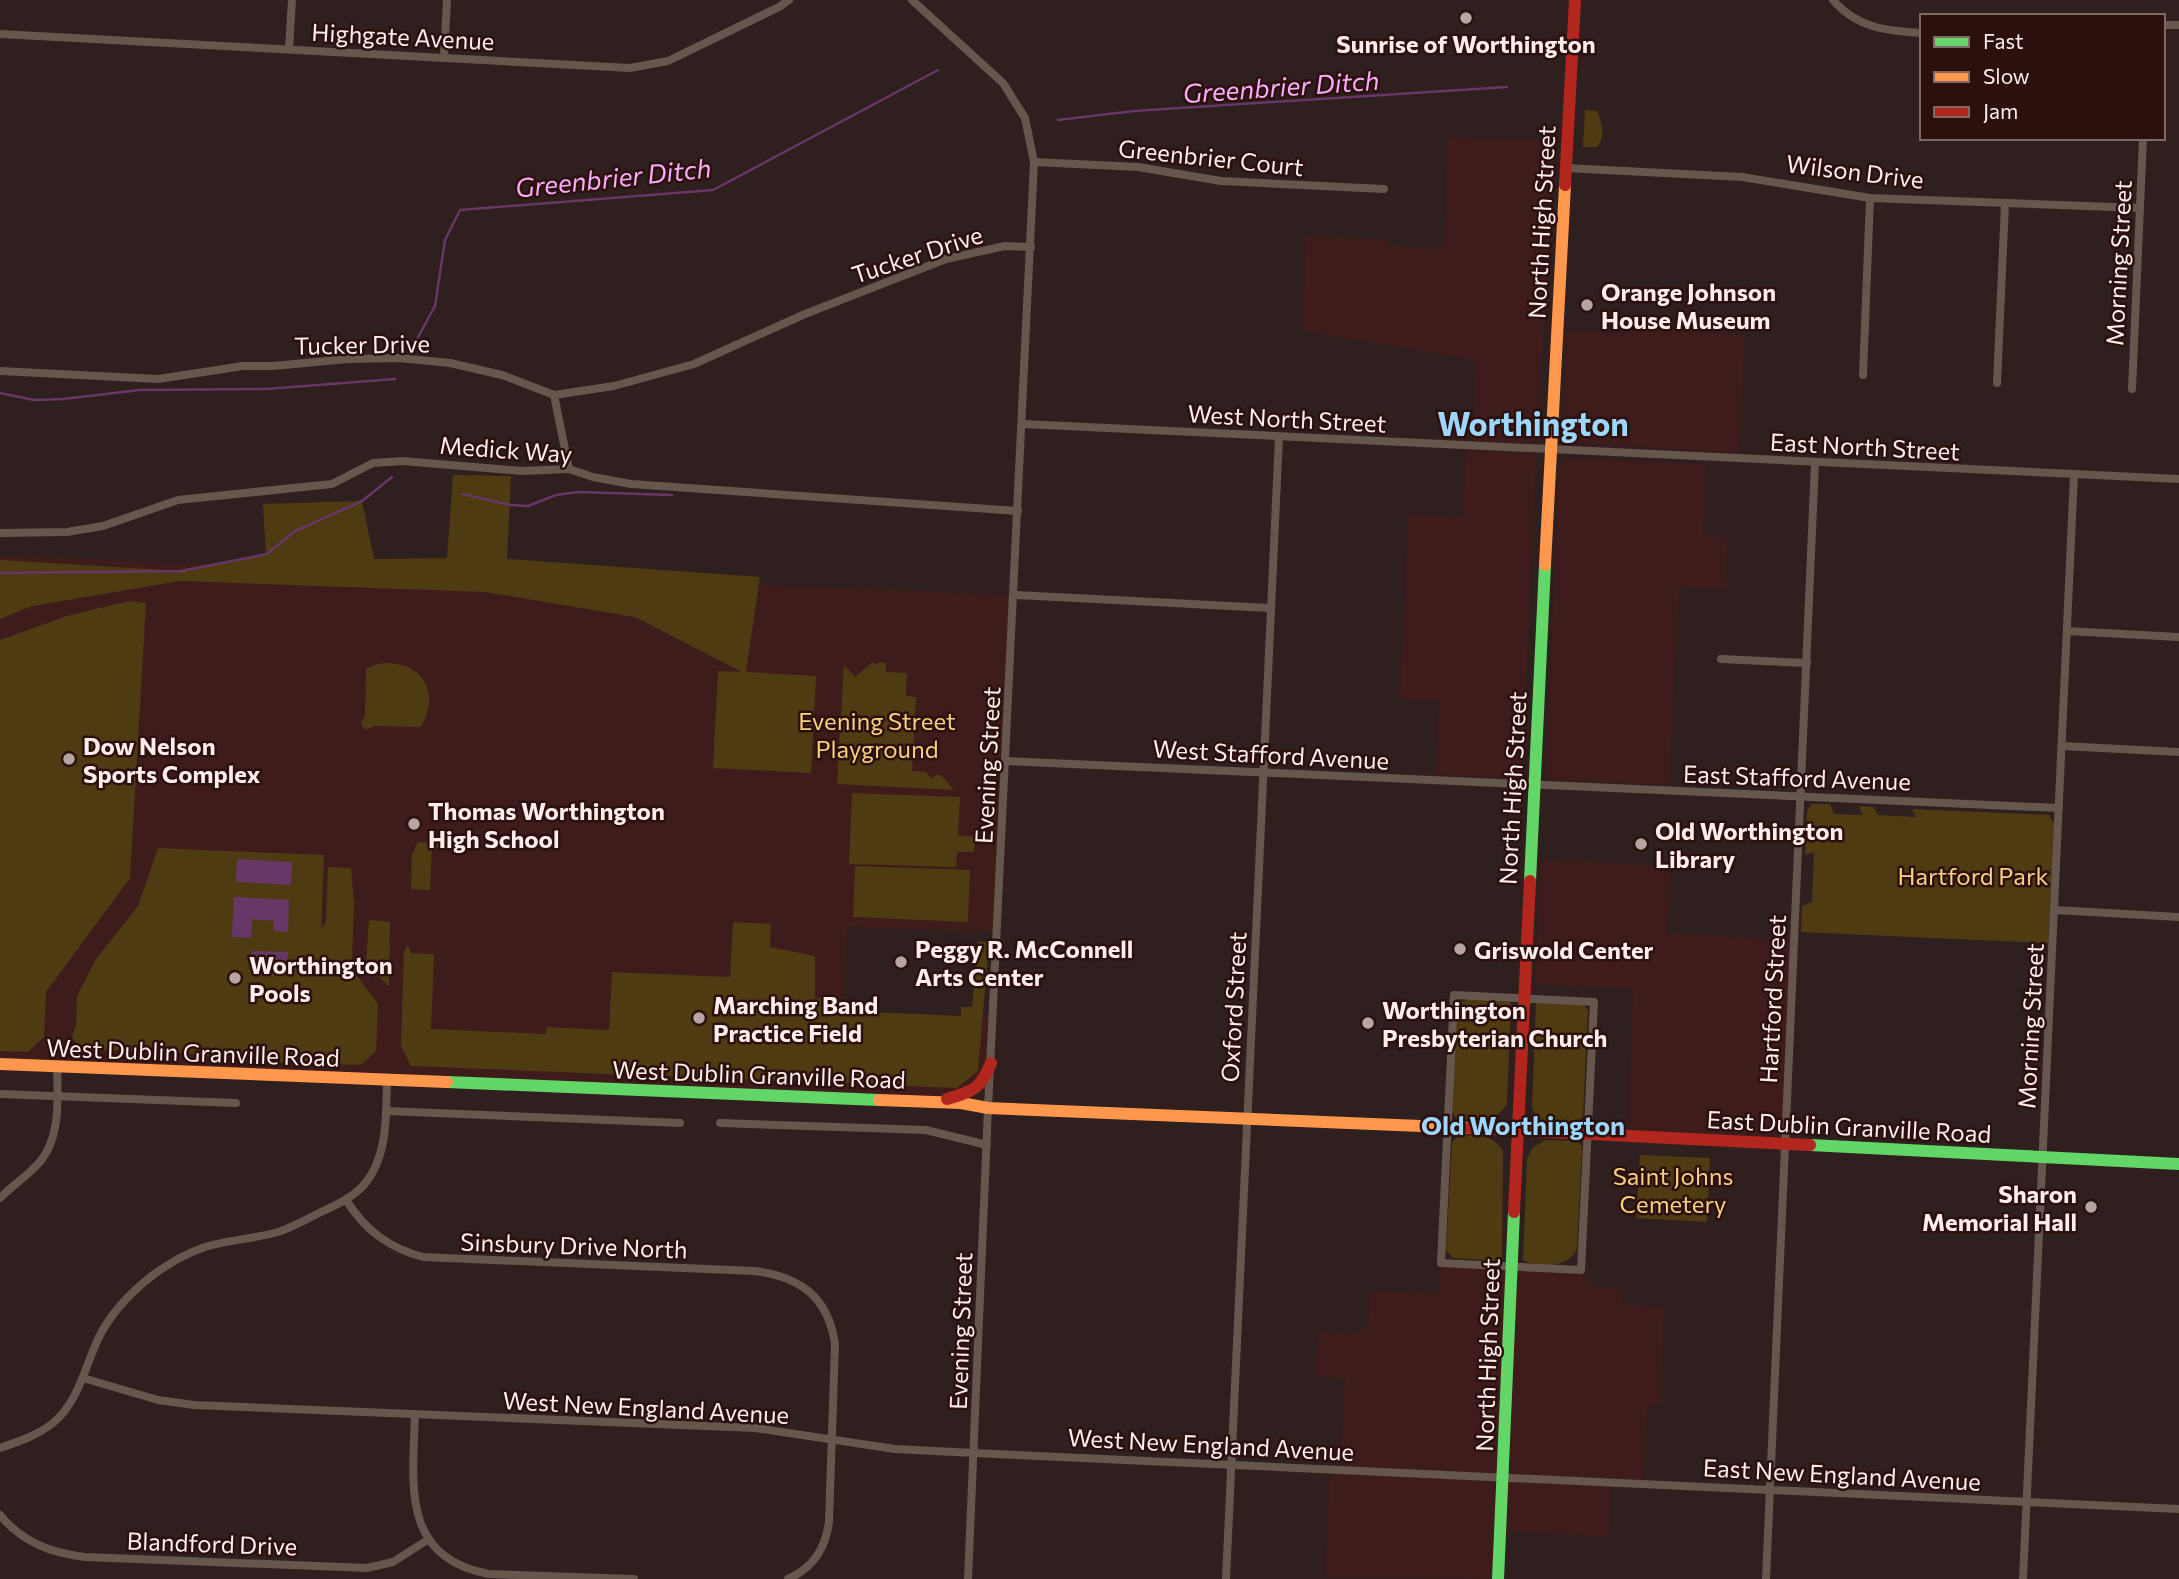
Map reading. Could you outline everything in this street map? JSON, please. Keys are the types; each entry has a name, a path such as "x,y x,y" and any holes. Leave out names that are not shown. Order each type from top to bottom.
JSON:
{"main road":[{"name":"North High Street","path":"1498,1579 1523,998 1575,0"},
{"path":"936,1102 977,1090 984,1084 991,1063"},
{"name":"West Dublin Granville Road","path":"0,1065 936,1102 988,1108 1517,1130"},
{"name":"East Dublin Granville Road","path":"1517,1130 2179,1164"}],"street":[{"path":"289,48 292,0"},
{"path":"444,57 447,0"},
{"name":"Highgate Avenue","path":"0,34 622,68 668,61 789,0"},
{"name":"Evening Street","path":"912,0 1003,83 1025,118 1034,162 968,1579"},
{"path":"1833,0 1861,24 1886,30 1920,33"},
{"name":"Morning Street","path":"2132,389 2143,140"},
{"name":"Greenbrier Court","path":"1034,162 1138,167 1221,181 1384,189"},
{"name":"Wilson Drive","path":"1566,168 1742,177 1870,198 2140,208"},
{"path":"1863,375 1870,198"},
{"path":"1997,383 2005,204"},
{"name":"Tucker Drive","path":"0,370 158,379 243,366 398,358 450,362 502,375 554,395 614,386 694,364 805,314 946,259 1005,246 1031,247"},
{"path":"554,395 569,469"},
{"name":"West North Street","path":"1023,424 1550,450"},
{"name":"Oxford Street","path":"1226,1579 1279,437"},
{"name":"East North Street","path":"1550,450 2179,480"},
{"name":"Medick Way","path":"0,533 67,532 103,526 178,500 332,484 362,468 387,461 522,471 569,469 593,477 631,484 1018,510"},
{"name":"Hartford Street","path":"1766,1579 1815,463"},
{"name":"Morning Street","path":"2023,1579 2074,475"},
{"path":"1015,595 1270,608"},
{"path":"2067,631 2179,637"},
{"path":"1721,659 1807,663"},
{"path":"2062,746 2179,752"},
{"name":"West Stafford Avenue","path":"1006,761 1534,785"},
{"name":"East Stafford Avenue","path":"1534,785 2059,808"},
{"path":"2055,910 2179,916"},
{"path":"1454,995 1523,998 1594,1002 1581,1270 1441,1264 1454,995"},
{"path":"0,1198 39,1163 48,1147 54,1131 58,1097 57,1067"},
{"path":"0,1448 20,1441 53,1423 66,1409 83,1378 99,1337 113,1315 131,1294 152,1276 171,1263 203,1248 277,1232 346,1200 365,1183 378,1162 384,1138 387,1081"},
{"path":"0,1094 236,1103"},
{"path":"386,1111 680,1123"},
{"path":"720,1123 926,1130 987,1145"},
{"name":"Sinsbury Drive North","path":"346,1200 365,1226 377,1237 399,1249 423,1256 754,1271 789,1278 815,1297 828,1315 835,1344 832,1440"},
{"name":"West New England Avenue","path":"83,1378 158,1400 194,1405 755,1429 895,1449 1503,1477"},
{"path":"415,1414 412,1492 415,1508 429,1539 451,1559 480,1572 634,1579"},
{"path":"788,1579 808,1567 823,1548 828,1535 832,1440"},
{"name":"East New England Avenue","path":"1503,1477 2179,1509"},
{"name":"Blandford Drive","path":"0,1515 31,1542 64,1555 85,1557 367,1568 393,1562 429,1539"}],"shaded area":[{"path":"1448,137 1554,141 1538,432 1537,438 1530,443 1473,441 1475,360 1303,331 1306,237 1388,240 1388,246 1443,249"},
{"path":"1642,329 1745,335 1739,453 1570,443 1563,439 1567,330 1623,333"},
{"path":"1466,450 1531,454 1536,458 1522,770 1512,778 1435,775 1439,701 1400,699 1408,515 1463,517"},
{"path":"1567,458 1699,464 1706,462 1703,535 1727,537 1725,589 1679,587 1669,785 1551,780 1546,774 1559,465"},
{"name":"Thomas Worthington High School","path":"0,556 1015,595 997,931 847,927 843,1011 993,1017 984,1084 936,1102 0,1066"},
{"path":"237,859 292,862 291,885 236,882"},
{"path":"1541,860 1670,866 1667,934 1794,939 1785,1143 1628,1136 1633,989 1535,984"},
{"path":"234,897 289,900 288,932 273,931 274,921 252,919 251,938 232,937"},
{"path":"252,951 288,952 286,975 251,974"},
{"path":"1441,1263 1581,1270 1593,1287 1621,1289 1621,1304 1664,1307 1660,1405 1647,1405 1643,1483 1611,1482 1609,1537 1500,1531 1498,1579 1325,1577 1330,1469 1340,1469 1345,1378 1315,1376 1317,1332 1354,1334 1369,1325 1370,1291 1439,1294"}],"green space":[{"path":"1585,110 1597,111 1600,120 1602,134 1597,147 1583,147"},
{"path":"453,475 511,476 507,559 760,577 746,672 816,676 811,773 713,768 718,671 742,672 635,617 485,592 180,581 32,606 0,619 0,560 181,571 266,554 263,504 362,501 374,559 447,558"},
{"name":"Dow Nelson Sports Complex","path":"129,601 146,603 130,878 46,992 44,1037 28,1052 0,1051 0,640 67,616"},
{"name":"Evening Street Playground","path":"873,662 876,665 879,662 886,663 886,672 907,673 906,696 916,697 912,771 926,772 931,779 941,775 954,790 837,784 844,665 855,677"},
{"path":"384,663 409,668 425,682 429,703 421,727 374,726 367,730 362,726 361,722 365,716 366,669"},
{"path":"852,793 960,797 958,835 975,837 974,852 957,852 956,867 849,864"},
{"name":"Hartford Park","path":"1812,804 1830,804 1834,814 1862,815 1859,806 1874,807 1878,815 1916,817 1912,809 2049,815 2054,823 2048,943 1801,932 1802,906 1812,902 1814,852 1805,855 1807,811"},
{"path":"418,842 443,843 442,848 432,848 430,890 411,889 412,854"},
{"path":"158,848 324,855 321,929 326,922 328,867 351,868 354,903 352,962 357,976 378,1004 376,1051 361,1065 257,1062 187,1053 83,1049 72,1038 76,1024 77,996 96,959 138,906"},
{"path":"855,866 970,870 968,922 853,917"},
{"path":"369,920 390,922 389,987 366,963"},
{"path":"733,922 771,924 770,947 815,956 815,998 843,1000 844,1011 961,1016 961,1007 972,1007 978,941 989,943 978,1071 957,1088 411,1066 401,1046 404,952 408,945 411,953 434,954 431,1029 546,1034 547,1027 609,1030 612,972 730,977"},
{"path":"1469,999 1511,1004 1507,1103 1498,1114 1486,1119 1457,1119 1452,1112 1456,1013 1461,1002"},
{"path":"1536,1002 1584,1005 1588,1010 1583,1116 1578,1124 1545,1121 1532,1108"},
{"path":"1458,1135 1489,1138 1503,1151 1502,1257 1499,1261 1453,1258 1446,1250 1452,1143"},
{"path":"1545,1140 1578,1141 1582,1147 1577,1249 1567,1260 1553,1265 1523,1260 1527,1159 1532,1148"},
{"name":"Saint Johns Cemetery","path":"1640,1155 1710,1158 1707,1222 1636,1218"}],"waterway":[{"name":"Greenbrier Ditch","path":"409,354 435,306 445,240 460,210 713,190 938,70"},
{"name":"Greenbrier Ditch","path":"1058,120 1134,111 1507,87"},
{"path":"0,393 34,400 63,399 140,390 266,389 395,379"},
{"name":"Greenbrier Ditch","path":"0,573 181,571 267,554 295,531 362,501 392,477"},
{"path":"463,494 510,505 528,506 556,495 578,492 672,495"}],"traffic: fast":[{"path":"1530,881 1545,565"},
{"path":"447,1082 879,1100"},
{"path":"1810,1145 2179,1164"},
{"path":"1498,1579 1514,1212"}],"traffic: slow":[{"path":"1545,565 1565,185"},
{"path":"0,1064 447,1082"},
{"path":"879,1100 961,1103 988,1108 1469,1128"}],"traffic: jam":[{"path":"1565,185 1575,0"},
{"path":"1514,1212 1530,881"},
{"path":"947,1099 980,1084 991,1063"},
{"path":"1469,1128 1810,1145"}],"place":[{"name":"Sunrise of Worthington","path":"1466,18"},
{"name":"Orange Johnson House Museum","path":"1587,305"},
{"name":"Dow Nelson Sports Complex","path":"69,759"},
{"name":"Thomas Worthington High School","path":"414,824"},
{"name":"Old Worthington Library","path":"1641,844"},
{"name":"Griswold Center","path":"1460,949"},
{"name":"Peggy R. McConnell Arts Center","path":"901,962"},
{"name":"Worthington Pools","path":"235,978"},
{"name":"Marching Band Practice Field","path":"699,1018"},
{"name":"Worthington Presbyterian Church","path":"1368,1023"},
{"name":"Sharon Memorial Hall","path":"2091,1207"}],"district":[{"name":"Worthington","path":"1533,423"},
{"name":"Old Worthington","path":"1523,1124"}]}
